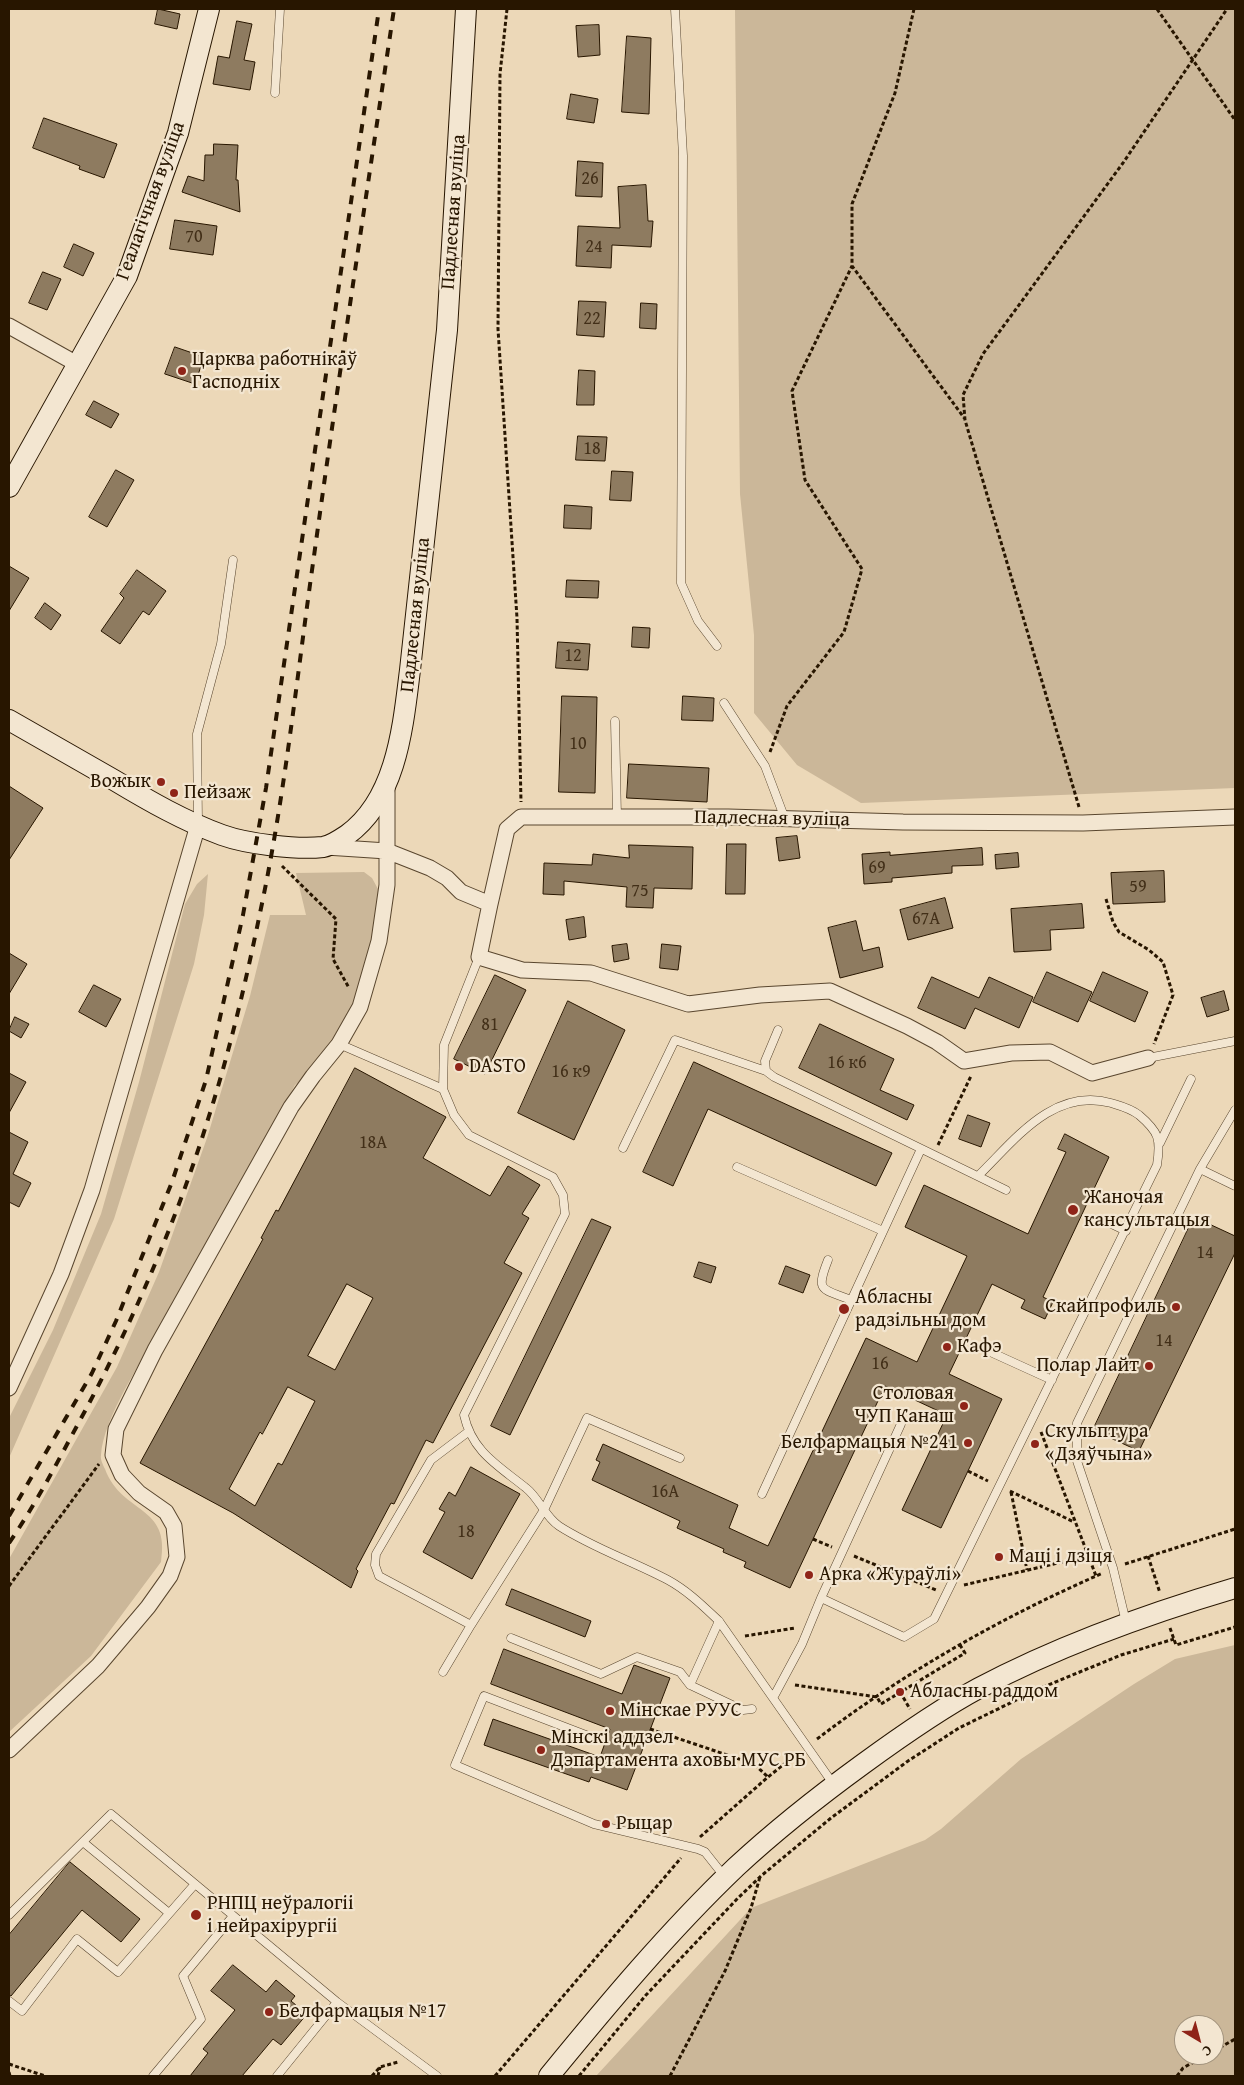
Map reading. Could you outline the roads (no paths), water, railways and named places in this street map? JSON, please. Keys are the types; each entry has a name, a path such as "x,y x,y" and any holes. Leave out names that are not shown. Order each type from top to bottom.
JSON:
{"street":[{"name":"Геалагічная вуліца","path":"9,487 127,276 178,133 208,9"},
{"name":"Падлесная вуліца","path":"9,720 156,805 198,825 242,840 288,847 325,847 347,835 362,821 387,782 394,762 405,714 448,311 466,9"},
{"path":"9,326 77,364"},
{"path":"9,1750 98,1666 148,1607 170,1576 177,1557 174,1526 166,1512 140,1493 122,1475 113,1455 116,1429 155,1350 291,1107 339,1044 360,1007 379,941 388,885 387,782"},
{"name":"Падлесная вуліца","path":"490,904 507,829 521,817 1083,823 1235,817"},
{"path":"9,1388 61,1274 92,1190 198,825"},
{"path":"325,847 387,851 430,868 447,878 461,892 490,904 479,957 522,970 591,973 688,1004 760,994 830,991 907,1026 937,1042 964,1061 1011,1053 1050,1052 1092,1073 1148,1058"},
{"path":"549,2076 644,1962 726,1878 762,1844 834,1785 919,1724 978,1689 1048,1655 1126,1622 1235,1588"}],"lane":[{"path":"275,94 280,9"},
{"path":"675,9 684,156 681,583 698,621 717,646"},
{"path":"198,825 197,734 221,644 233,560"},
{"path":"724,703 765,766 785,819"},
{"path":"615,720 617,817"},
{"path":"479,957 444,1045 443,1089 454,1115 469,1135 552,1178 563,1195 565,1214 464,1415 468,1432 494,1464 529,1490 556,1524 574,1535 669,1581 695,1598 718,1621 731,1638 834,1785"},
{"path":"766,1071 765,1061 778,1030"},
{"path":"623,1148 675,1040 766,1071 774,1077 1006,1190"},
{"path":"1148,1058 1235,1041"},
{"path":"339,1044 443,1089"},
{"path":"822,1598 904,1637 934,1619 1126,1230 1157,1164 1160,1143 1191,1079"},
{"path":"978,1176 1040,1116 1068,1102 1100,1100 1132,1109 1150,1125 1160,1143"},
{"path":"1126,1622 1113,1568 1077,1461 1077,1423 1200,1169 1235,1110"},
{"path":"762,1494 921,1148"},
{"path":"737,1166 883,1231"},
{"path":"1200,1169 1235,1186"},
{"path":"1103,1220 1126,1230"},
{"path":"828,1260 820,1280 821,1285 824,1289 851,1300"},
{"path":"986,1350 1052,1380"},
{"path":"443,1672 470,1625 544,1510 587,1418 680,1458"},
{"path":"773,1698 802,1644 808,1626 901,1424"},
{"path":"468,1432 431,1460 376,1554 375,1565 379,1576 470,1625"},
{"path":"690,1685 718,1621"},
{"path":"511,1638 600,1674 637,1657 680,1672 690,1685 743,1710 752,1709"},
{"path":"591,1737 484,1696 455,1765 594,1824 705,1852 726,1878"},
{"path":"9,1915 111,1814 338,2002 437,2076"},
{"path":"83,1842 169,1914"},
{"path":"9,2001 22,2011 77,1939 118,1972 194,1884"},
{"path":"153,2076 201,2019 183,1976 233,1916"},
{"path":"277,2076 338,2002"}],"railway":[{"path":"9,1516 92,1373 116,1321 172,1182 206,1080 243,915 266,788 379,9"},
{"path":"9,1543 20,1527 85,1411 121,1339 154,1266 197,1154 217,1091 237,1015 255,939 277,825 333,419 394,9"}],"place":[{"name":"Царква работнікаў Гасподніх","path":"182,371"},
{"name":"Вожык","path":"161,782"},
{"name":"Пейзаж","path":"174,793"},
{"name":"DASTO","path":"459,1067"},
{"name":"Жаночая кансультацыя","path":"1073,1210"},
{"name":"Скайпрофиль","path":"1176,1307"},
{"name":"Абласны радзільны дом","path":"844,1309"},
{"name":"Кафэ","path":"947,1347"},
{"name":"Полар Лайт","path":"1149,1366"},
{"name":"Столовая ЧУП Канаш","path":"964,1406"},
{"name":"Белфармацыя №241","path":"968,1443"},
{"name":"Скульптура «Дзяўчына»","path":"1035,1444"},
{"name":"Маці і дзіця","path":"999,1557"},
{"name":"Арка «Жураўлі»","path":"809,1575"},
{"name":"Абласны раддом","path":"900,1692"},
{"name":"Мінскае РУУС","path":"610,1711"},
{"name":"Мінскі аддзел Дэпартамента аховы МУС РБ","path":"541,1750"},
{"name":"Рыцар","path":"606,1824"},
{"name":"РНПЦ неўралогіі і нейрахірургіі","path":"196,1915"},
{"name":"Белфармацыя №17","path":"269,2012"}]}
